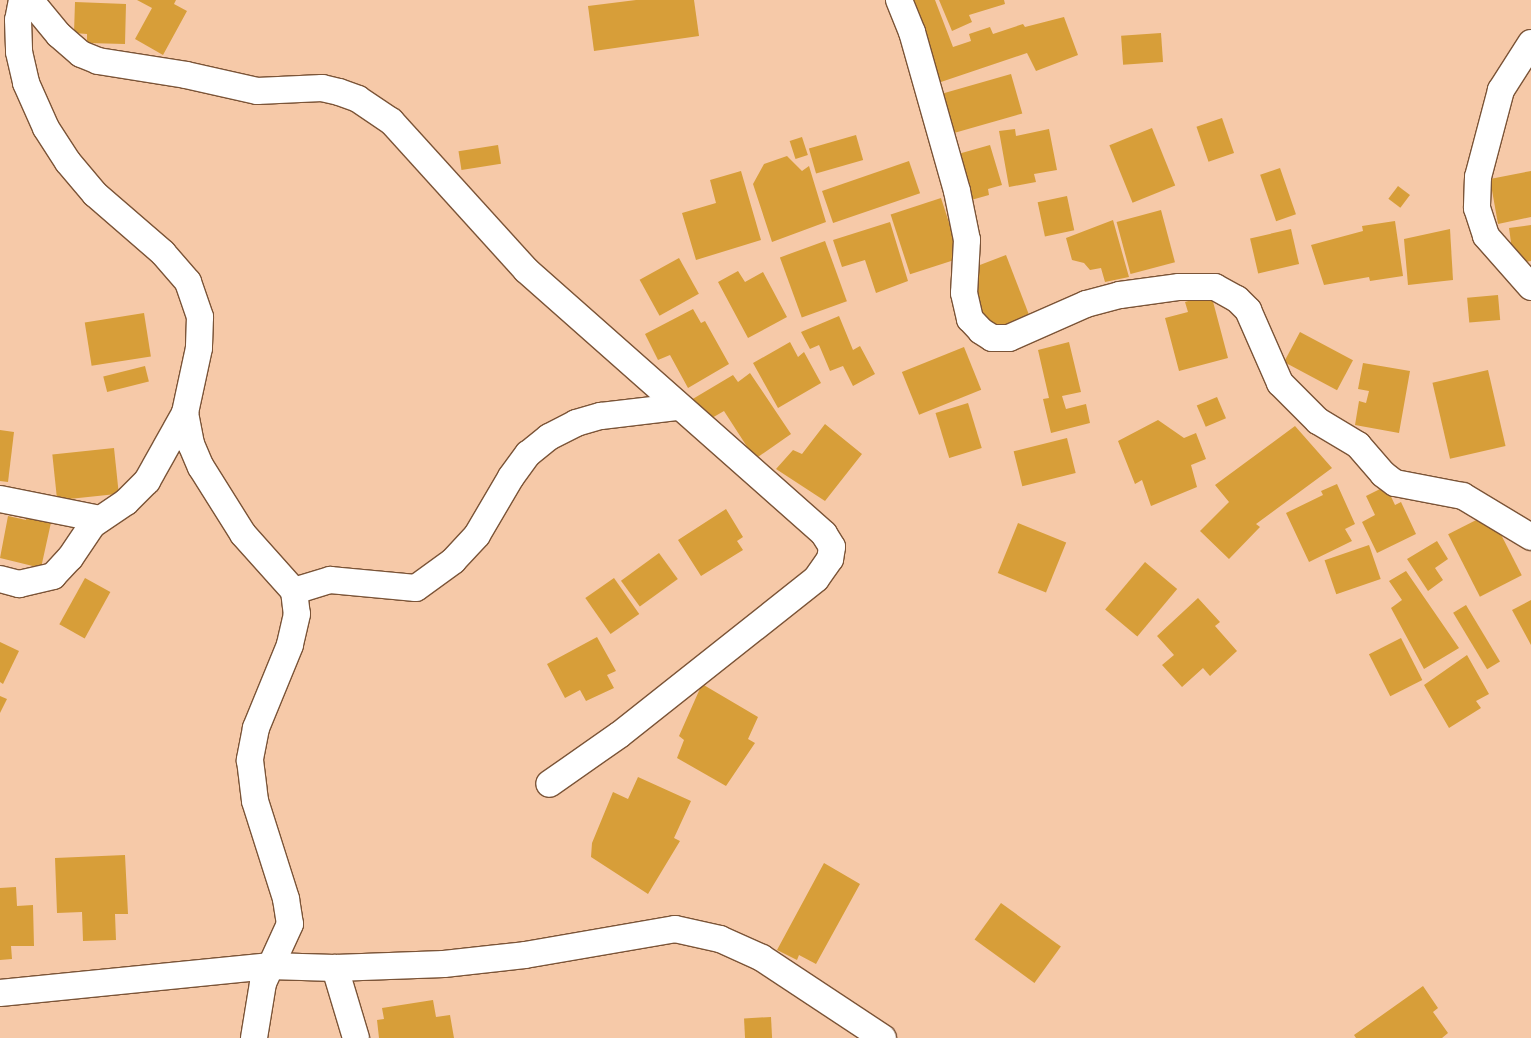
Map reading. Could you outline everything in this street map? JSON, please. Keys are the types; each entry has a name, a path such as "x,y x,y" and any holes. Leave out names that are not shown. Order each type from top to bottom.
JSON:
{"street":[{"path":"0,579 19,584 53,576 100,519 126,502 147,481 185,413 199,348 200,317 188,282 163,254 95,194 68,162 46,128 26,83 19,52 18,20 22,0"},
{"path":"30,0 59,34 81,54 98,61 186,75 257,92 322,88 358,99 391,121 503,247 678,407 804,513 832,547 830,559 816,579 619,735 549,784"},
{"path":"899,0 912,32 957,191 967,240 964,293 970,319 981,331 992,338 1009,338 1086,304 1120,295 1179,287 1215,287 1237,299 1248,310 1280,383 1313,417 1358,444 1383,474 1395,483 1449,491 1463,496 1531,537"},
{"path":"1531,43 1501,90 1478,177 1477,208 1486,236 1531,287"},
{"path":"294,592 330,580 416,588 448,565 477,535 528,454 548,437 576,423 601,416 678,407"},
{"path":"185,413 191,444 201,467 243,534 294,592 297,614 290,645 256,728 250,760 255,801 286,899 290,924 284,943 269,966 254,1038"},
{"path":"0,499 100,519"},
{"path":"0,993 269,966 335,968 444,964 525,955 675,929 720,939 762,958 883,1038"},
{"path":"335,968 356,1038"}],"building":[{"path":"137,0 176,0 174,4 187,11 163,55 135,39 152,8"},
{"path":"636,0 694,0 699,36 594,51 588,6"},
{"path":"906,0 935,0 953,47 971,41 969,34 990,27 993,34 1023,24 1025,27 1064,17 1078,55 1036,71 1027,53 935,84"},
{"path":"939,0 1004,0 1005,4 969,15 972,22 952,31"},
{"path":"75,2 126,4 125,44 87,43 87,34 74,33"},
{"path":"1161,33 1163,62 1123,65 1121,36"},
{"path":"1011,74 1022,113 954,133 943,94"},
{"path":"1222,118 1234,153 1209,162 1196,127"},
{"path":"1152,128 1175,185 1133,203 1109,145"},
{"path":"1015,129 1016,136 1049,129 1057,170 1034,174 1036,182 1009,187 999,131"},
{"path":"856,135 863,160 816,173 809,149"},
{"path":"802,137 808,155 796,159 790,141"},
{"path":"498,145 501,164 461,170 458,151"},
{"path":"990,145 1002,185 988,189 989,195 964,202 951,156"},
{"path":"787,156 802,171 809,166 826,222 772,242 753,184 764,164"},
{"path":"909,161 920,193 833,223 822,191"},
{"path":"1280,168 1296,214 1276,221 1260,175"},
{"path":"741,171 761,240 696,260 682,213 716,203 710,180"},
{"path":"1531,171 1531,217 1498,224 1490,179"},
{"path":"1398,186 1410,195 1400,208 1388,199"},
{"path":"1067,196 1074,230 1045,236 1038,202"},
{"path":"941,198 960,258 910,274 891,214"},
{"path":"1161,210 1175,262 1131,274 1117,222"},
{"path":"1113,220 1129,277 1105,282 1101,268 1090,270 1084,263 1072,260 1066,238"},
{"path":"1395,221 1403,276 1370,281 1369,277 1324,285 1311,245 1363,231 1362,226"},
{"path":"890,222 908,281 876,293 865,260 842,267 833,240"},
{"path":"1531,225 1531,261 1514,264 1509,228"},
{"path":"1291,229 1299,264 1258,274 1250,238"},
{"path":"1450,229 1453,280 1408,285 1404,239"},
{"path":"825,241 847,301 802,318 780,257"},
{"path":"1006,255 1030,317 990,332 967,270"},
{"path":"679,258 699,294 660,316 640,280"},
{"path":"738,271 745,282 763,272 787,317 748,338 718,282"},
{"path":"1211,294 1228,358 1179,371 1165,318 1188,312 1185,302"},
{"path":"1498,295 1500,320 1469,323 1467,298"},
{"path":"693,309 701,323 705,321 729,364 688,388 670,355 658,360 645,334"},
{"path":"144,313 151,356 92,366 85,322"},
{"path":"839,316 853,350 860,346 875,374 853,386 843,366 830,371 819,345 810,349 801,332"},
{"path":"1300,332 1353,360 1337,390 1284,362"},
{"path":"790,342 798,357 804,352 821,383 778,408 753,363"},
{"path":"1069,342 1081,392 1062,396 1066,409 1086,404 1090,423 1051,433 1043,399 1049,398 1038,350"},
{"path":"964,347 981,390 919,415 902,372"},
{"path":"1363,363 1410,371 1399,433 1355,425 1359,401 1366,403 1369,391 1358,389"},
{"path":"145,366 149,382 107,392 103,376"},
{"path":"1488,370 1506,446 1450,459 1432,383"},
{"path":"750,373 791,434 755,459 724,411 705,422 691,400 733,375 738,382"},
{"path":"1217,397 1226,418 1206,427 1197,406"},
{"path":"968,403 982,448 949,458 935,413"},
{"path":"1158,420 1184,438 1196,433 1206,459 1191,465 1197,487 1151,506 1142,480 1135,484 1118,441"},
{"path":"825,424 862,454 825,501 776,469 793,450 802,454"},
{"path":"1295,426 1332,468 1256,524 1260,527 1229,559 1200,531 1229,502 1215,485"},
{"path":"0,430 14,432 8,482 0,481"},
{"path":"1067,438 1076,473 1022,486 1014,451"},
{"path":"114,448 119,494 57,500 52,454"},
{"path":"1337,484 1355,524 1345,529 1352,541 1309,562 1286,513 1323,495 1321,491"},
{"path":"1386,486 1395,505 1401,502 1416,534 1377,553 1362,522 1375,515 1366,496"},
{"path":"726,509 743,537 737,541 743,550 701,576 678,540"},
{"path":"28,512 52,518 41,568 0,558 8,516 26,520"},
{"path":"1490,513 1522,575 1480,597 1448,534"},
{"path":"1018,523 1066,542 1046,593 998,573"},
{"path":"1437,541 1448,559 1435,568 1443,580 1428,591 1407,559"},
{"path":"1369,545 1381,579 1336,594 1325,560"},
{"path":"659,553 678,579 640,607 621,581"},
{"path":"1145,562 1177,589 1137,636 1105,609"},
{"path":"1406,571 1459,648 1424,669 1391,608 1402,600 1389,581"},
{"path":"85,578 110,592 85,638 59,624"},
{"path":"614,578 639,614 611,634 585,598"},
{"path":"1198,598 1220,622 1215,626 1237,651 1210,676 1203,668 1182,687 1162,665 1174,655 1157,636"},
{"path":"1531,600 1531,645 1512,610"},
{"path":"1466,605 1500,662 1487,669 1453,613"},
{"path":"597,637 616,671 607,675 614,688 586,701 580,690 565,698 547,664"},
{"path":"1401,638 1422,680 1390,696 1369,654"},
{"path":"0,642 19,651 3,684 0,682"},
{"path":"1467,655 1489,694 1476,701 1481,708 1449,728 1424,685"},
{"path":"702,684 758,717 748,739 755,743 726,786 677,758 684,740 679,736"},
{"path":"0,696 7,699 0,713"},
{"path":"638,777 691,801 674,838 680,841 648,894 591,857 592,843 613,792 628,799"},
{"path":"125,855 128,914 115,914 116,940 83,941 82,912 57,913 55,858"},
{"path":"824,863 860,884 816,964 799,955 797,960 777,950"},
{"path":"16,887 17,906 33,905 34,946 11,946 12,959 0,960 0,888"},
{"path":"1001,903 1061,946 1034,983 975,939"},
{"path":"1423,986 1438,1008 1433,1012 1448,1033 1442,1038 1356,1038 1354,1035"},
{"path":"433,1000 436,1017 450,1015 454,1038 379,1038 377,1020 384,1019 382,1008"},
{"path":"771,1017 772,1038 745,1038 744,1018"}]}
